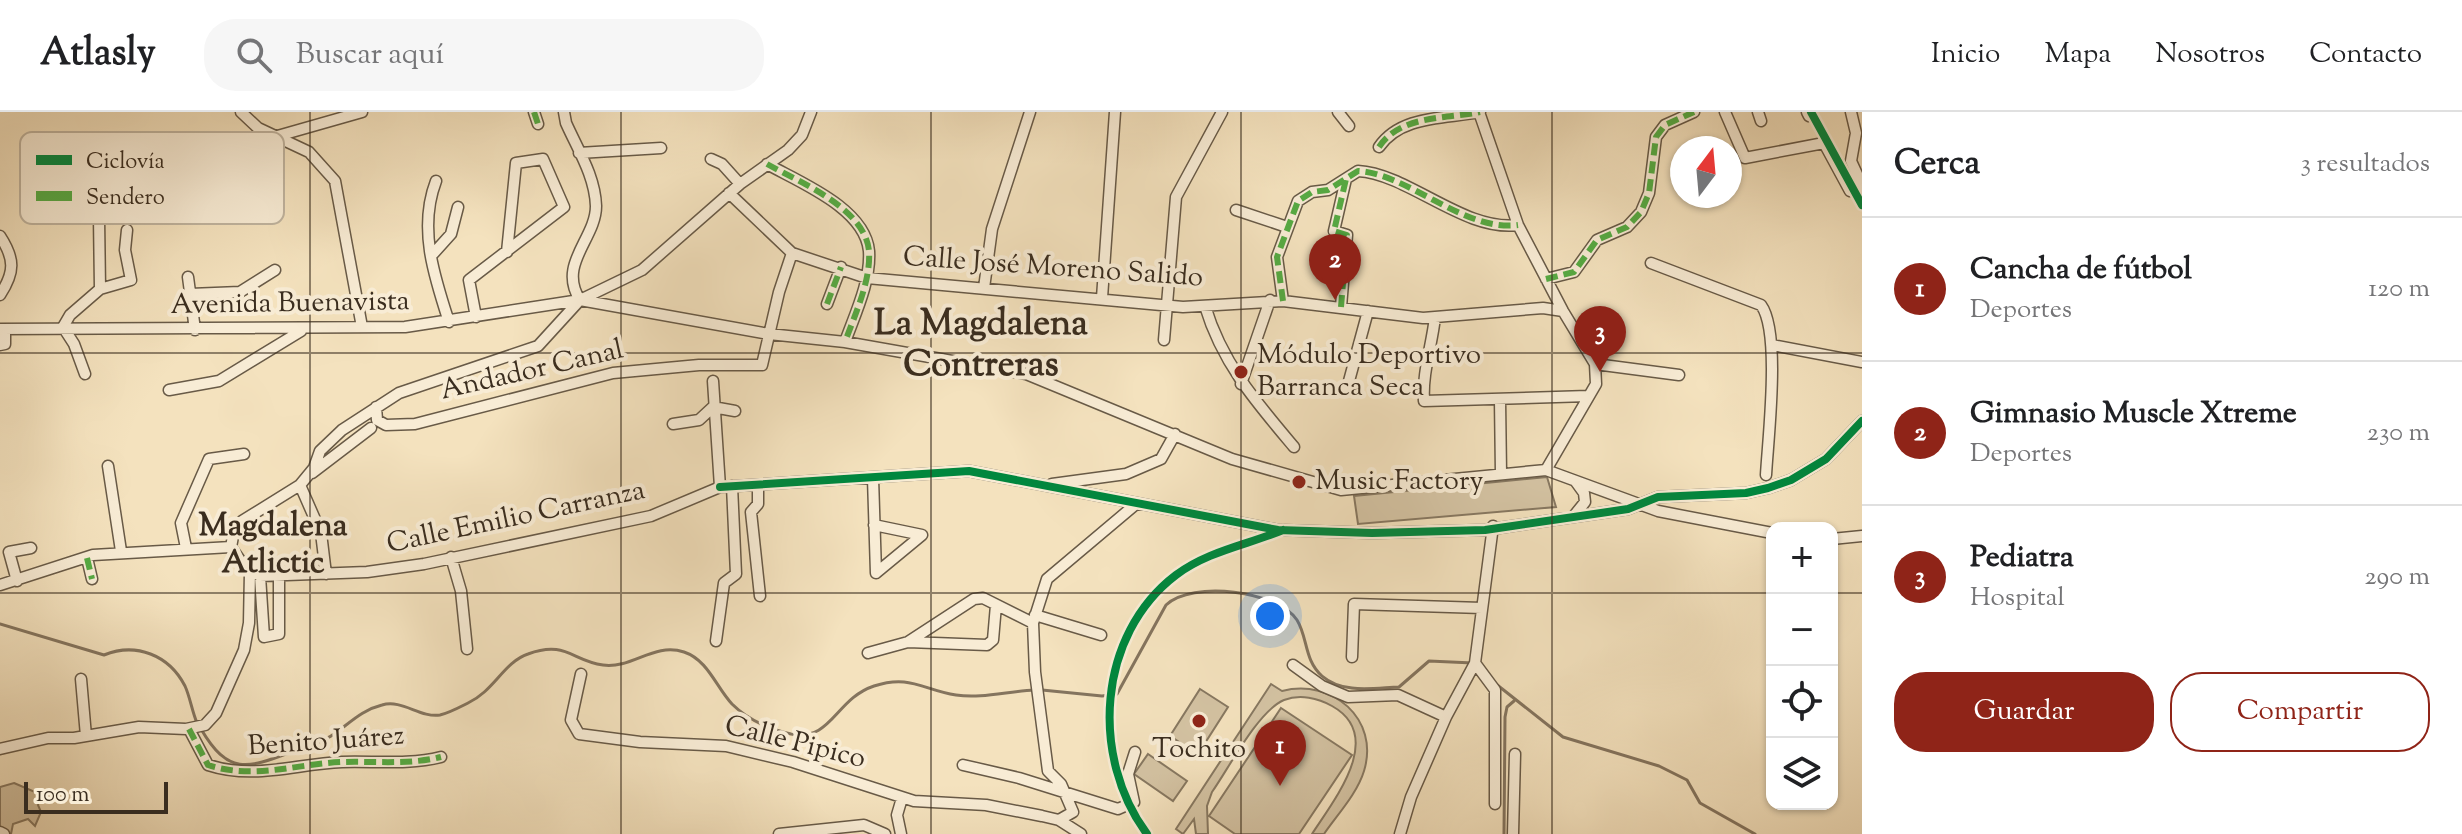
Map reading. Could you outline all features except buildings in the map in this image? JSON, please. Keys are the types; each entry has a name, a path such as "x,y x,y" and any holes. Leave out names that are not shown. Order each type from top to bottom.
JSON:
{"street":[{"path":"241,112 265,132"},
{"path":"284,134 362,112"},
{"path":"534,112 538,124"},
{"path":"564,112 595,185 593,229 580,243 573,279 572,288 580,300 769,334 845,342 1026,374 1232,459 1341,490 1546,470 1643,502 1658,511 1766,532"},
{"path":"309,476 320,451 399,393 538,346 580,300 642,270 729,193 802,135 811,112"},
{"path":"984,288 992,229 1030,112"},
{"path":"1102,298 1115,112"},
{"path":"1164,340 1169,306 1171,226 1176,197 1222,112"},
{"path":"1338,112 1349,126"},
{"path":"1379,147 1388,133 1412,122 1480,112 1518,225 1595,364 1596,384 1546,470"},
{"path":"1546,279 1574,272 1597,240 1627,227 1641,212 1649,193 1656,137 1665,125 1694,112"},
{"path":"1725,112 1745,158 1824,143 1858,189"},
{"path":"1851,112 1856,133 1851,161 1858,189"},
{"path":"258,128 259,132"},
{"path":"284,141 309,152 335,181 362,327"},
{"path":"579,153 661,148"},
{"path":"476,317 469,280 507,252 564,207 543,159 516,163 507,252"},
{"path":"711,159 722,164 740,184"},
{"path":"767,164 838,204 863,235 869,249 867,278 845,342"},
{"path":"1283,301 1277,257 1298,201 1358,171 1473,217 1507,226 1518,225"},
{"path":"1341,307 1347,235 1334,231 1346,179"},
{"path":"436,181 426,213 432,255 449,322"},
{"path":"729,193 792,253 769,334"},
{"path":"432,255 451,234 458,207"},
{"path":"1236,210 1287,227"},
{"path":"99,224 100,289"},
{"path":"85,374 74,344 63,327 70,315 100,289 131,280 125,250 127,230"},
{"path":"0,236 11,253 13,271 0,295"},
{"name":"Calle José Moreno Salido","path":"792,253 867,278 1169,306 1270,300 1435,317 1543,308 1563,311"},
{"path":"1651,263 1761,305 1768,315 1772,345 1766,475"},
{"path":"827,304 841,267"},
{"path":"190,294 240,292 275,270"},
{"path":"188,277 195,330"},
{"name":"Avenida Buenavista","path":"2,329 302,330 362,327 449,322 580,300"},
{"path":"1241,384 1270,300"},
{"path":"1205,306 1216,341 1241,384 1294,447"},
{"path":"1349,381 1368,311"},
{"path":"1435,317 1431,351 1422,380 1424,401 1588,396"},
{"path":"0,345 5,344 2,329"},
{"path":"169,390 219,381 302,330"},
{"name":"Andador Canal","path":"376,407 377,420 386,425 415,424 613,373 699,365 762,365 769,334"},
{"path":"1772,345 1862,362"},
{"path":"1595,364 1679,375"},
{"path":"713,381 720,487"},
{"path":"1500,400 1501,474"},
{"path":"713,407 735,411"},
{"path":"673,424 699,420 713,407"},
{"name":"Calle Emilio Carranza","path":"255,574 279,578 394,569 651,516 720,487 969,471 1306,533 1485,530 1493,526 1628,509 1658,497 1746,493 1782,484 1833,454 1862,421"},
{"path":"279,578 279,634 264,637 255,574 233,555 232,537 242,521 300,485 371,428"},
{"path":"1044,485 1126,474 1161,459 1175,434"},
{"path":"186,548 181,523 209,459 244,454"},
{"path":"108,466 121,551"},
{"path":"873,478 874,525 876,573 922,535 874,525"},
{"path":"1573,480 1585,498 1583,506 1573,517"},
{"path":"300,485 321,533 326,574"},
{"path":"758,485 758,504 751,512 760,596"},
{"path":"716,641 724,583 736,574 732,486"},
{"path":"1081,834 1059,820 1073,812 1066,792 1048,771 1035,672 1034,619 1047,579 1136,504"},
{"path":"1400,834 1411,797 1446,717 1475,663 1493,526"},
{"path":"1838,538 1862,536"},
{"path":"0,585 87,558 121,551 231,547"},
{"path":"17,581 9,552 31,548"},
{"path":"451,557 461,591 467,649"},
{"path":"87,558 92,579"},
{"path":"0,749 48,738 86,736 139,727 190,729 205,725 216,713 244,650 255,574"},
{"path":"908,642 969,601 979,598 1034,619 1101,635"},
{"path":"1352,657 1354,604 1482,608"},
{"path":"868,653 908,642 987,645 993,640 996,605"},
{"path":"1475,663 1495,690 1495,804"},
{"path":"1293,665 1322,686 1348,697 1398,695 1446,717"},
{"name":"Calle Pipico","path":"581,674 571,720 579,734 640,742 726,746 793,762 902,798 986,805 1059,820"},
{"path":"81,679 86,736"},
{"name":"Benito Juárez","path":"190,729 208,765 231,772 262,773 320,764 383,764 441,757"},
{"path":"963,765 1118,809 1134,802 1128,774 1135,752"},
{"path":"1513,834 1515,754"},
{"path":"901,834 897,815 902,798"},
{"path":"779,834 864,825 885,834"}],"shaded area":[{"path":"1547,477 1556,507 1358,524 1354,496"},
{"path":"1271,684 1282,691 1301,689 1334,697 1358,719 1365,735 1367,752 1357,788 1324,834 1312,834 1350,768 1355,751 1355,734 1348,719 1332,706 1309,698 1290,698 1274,706 1264,716 1212,792 1207,806 1208,834 1196,834 1194,819 1183,834 1176,829"},
{"name":"Tochito","path":"1200,689 1228,707 1198,754 1170,736"},
{"path":"1281,708 1352,755 1299,834 1235,834 1209,816"},
{"path":"1148,754 1187,781 1173,801 1134,774"},
{"path":"14,783 42,795 38,805 41,812 35,826 28,819 13,824 11,834 0,834 0,787"}],"waterway":[{"path":"1042,690 1102,696 1117,694 1166,605 1178,597 1214,591 1254,596 1287,610 1297,620 1316,670 1330,682 1349,688 1399,687 1429,661 1473,663"},
{"path":"0,624 104,655 128,650 161,659 185,686 197,723"},
{"path":"201,729 220,754 230,761 240,764 262,762 322,741 374,707 397,704 425,714 447,713 477,698 520,658 551,649 603,665 624,663 663,650 684,652 706,667 738,710 759,723 791,734 816,732 861,692 887,683 907,682 966,696 1035,690"},
{"path":"1496,684 1563,737 1659,766 1687,780 1700,803 1755,834"},
{"path":"1504,834 1505,717 1507,707 1514,701"}],"marked path":[{"path":"534,112 538,124"},
{"path":"1379,147 1399,129 1411,124 1480,112"},
{"path":"1546,279 1574,272 1597,240 1627,227 1641,212 1649,193 1656,137 1665,125 1694,112"},
{"path":"767,164 843,209 865,236 869,251 868,274 845,342"},
{"path":"1283,301 1277,257 1298,201 1312,192 1328,190 1358,171 1397,182 1477,220 1498,225 1518,225"},
{"path":"1341,307 1347,235 1334,231 1346,179"},
{"path":"827,304 841,267"},
{"path":"87,558 92,579"},
{"path":"189,729 208,765 242,771 441,757"}],"cycle path":[{"path":"1811,112 1862,205"},
{"path":"720,487 969,471 1278,530 1372,533 1485,530 1628,509 1658,497 1746,493 1768,488 1791,480 1826,459 1862,421"},
{"path":"1147,834 1129,803 1116,769 1110,734 1110,698 1117,663 1130,630 1150,600 1188,567 1214,554 1283,530"}],"place":[{"name":"Gimnasio Muscle Xtreme","path":"1335,300"},
{"name":"Módulo Deportivo Barranca Seca","path":"1241,372"},
{"name":"Pediatra","path":"1600,372"},
{"name":"Music Factory","path":"1299,482"},
{"name":"Tochito","path":"1199,721"},
{"name":"Cancha de fútbol","path":"1280,786"}],"district":[{"name":"La Magdalena Contreras","path":"981,346"},
{"name":"Magdalena Atlictic","path":"273,546"}]}
